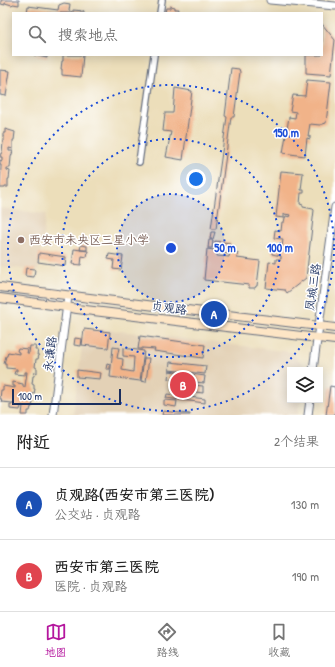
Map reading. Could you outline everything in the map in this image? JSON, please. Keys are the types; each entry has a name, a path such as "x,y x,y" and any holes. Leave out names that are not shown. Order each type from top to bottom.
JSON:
{"main road":[{"name":"贞观路","path":"0,287 335,328"},
{"name":"贞观路","path":"0,298 67,306 85,310 335,340"}],"street":[{"path":"160,12 162,0"},
{"path":"270,0 335,6"},
{"path":"139,162 154,56"},
{"name":"凤城三路","path":"313,367 335,207"},
{"name":"永谦路","path":"53,415 68,296"},
{"path":"308,415 310,403"}],"shaded area":[{"name":"西安市未央区三星小学","path":"0,208 46,214 38,271 0,266"},
{"path":"103,329 291,352 304,365 304,367 287,367 287,403 300,403 298,415 73,415 82,346"}],"building":[{"path":"1,0 19,0 19,5 5,3 5,5 1,4"},
{"path":"64,3 70,4 69,11 73,12 27,12 28,6 58,10 59,5"},
{"path":"170,6 174,7 174,9 178,9 177,12 165,12 166,8 170,8"},
{"path":"73,10 84,11 73,12"},
{"path":"323,25 335,40 331,75 306,73 306,56 323,56"},
{"path":"63,56 83,56 81,77 62,75 61,69"},
{"path":"231,68 239,69 240,72 234,117 231,117 216,229 211,229 227,117 225,116"},
{"path":"0,70 10,71 6,96 0,95"},
{"path":"307,80 331,82 326,123 320,125 310,124 308,136 310,136 310,139 307,138 305,156 283,153 289,117 295,118 296,112 290,111 293,95 305,96"},
{"path":"175,88 192,91 183,160 166,157 171,132 163,131 165,113 173,113"},
{"path":"5,129 15,132 13,149 9,148 9,151 13,151 10,168 7,168 7,170 10,171 8,187 0,188 0,160 2,161 2,157 0,157 4,141 3,133 5,133"},
{"path":"281,171 303,173 301,190 304,190 304,193 301,193 300,204 303,205 303,207 314,210 306,278 287,293 285,290 266,288 269,262 276,263 276,259 281,259 281,256 272,254 273,246 282,248 283,239 274,238 275,230 281,231 282,222 284,222 286,216 290,217 291,215 284,214 284,218 276,217"},
{"path":"211,232 215,232 213,239 210,239"},
{"path":"209,240 213,240 212,248 208,248"},
{"path":"215,241 230,243 229,254 217,252 217,256 229,257 230,252 238,253 237,258 260,261 257,286 255,288 249,288 249,285 204,280 207,249 214,250"},
{"path":"81,245 87,246 87,250 80,250"},
{"path":"74,249 88,251 87,257 82,256 81,265 72,264"},
{"path":"39,253 66,257 65,266 38,262"},
{"path":"109,254 123,256 121,270 113,269 114,260 108,259"},
{"path":"26,268 35,269 34,277 25,276"},
{"path":"84,329 110,332 108,348 82,345"},
{"path":"140,336 205,345 203,358 154,351 155,349 138,349"},
{"path":"75,338 82,339 81,346 74,345"},
{"path":"30,346 36,346 35,350 38,350 37,355 39,355 38,359 36,359 35,367 37,368 37,373 35,372 33,376 32,384 34,385 35,389 34,394 32,394 32,407 30,411 28,411 28,415 22,415 23,406 21,406 20,410 10,409 10,405 13,403 1,402 1,390 3,390 3,386 15,388 15,386 13,386 13,382 23,384 23,387 25,387 27,372 25,372 25,375 14,374 17,369 6,368 6,364 4,364 8,352 19,354 17,351 18,348 28,349 27,353 29,353"},
{"path":"113,347 119,348 117,358 123,359 122,370 133,372 134,357 123,356 123,348 144,351 140,381 110,377"},
{"path":"144,358 149,358 146,382 141,381"},
{"path":"170,362 206,366 205,374 169,370"},
{"path":"107,364 110,365 110,369 106,369"},
{"path":"77,370 101,373 100,379 77,377"},
{"path":"169,371 205,376 204,383 168,379"},
{"path":"174,383 203,386 203,393 174,389"},
{"path":"330,386 335,387 335,415 326,415"},
{"path":"167,394 205,399 205,403 166,398"},
{"path":"164,400 177,401 176,407 164,405"},
{"path":"163,411 190,414 190,415 162,415"}],"place":[{"name":"西安市未央区三星小学","path":"21,240"},
{"name":"贞观路(西安市第三医院)","path":"214,314"},
{"name":"西安市第三医院","path":"183,385"}]}
